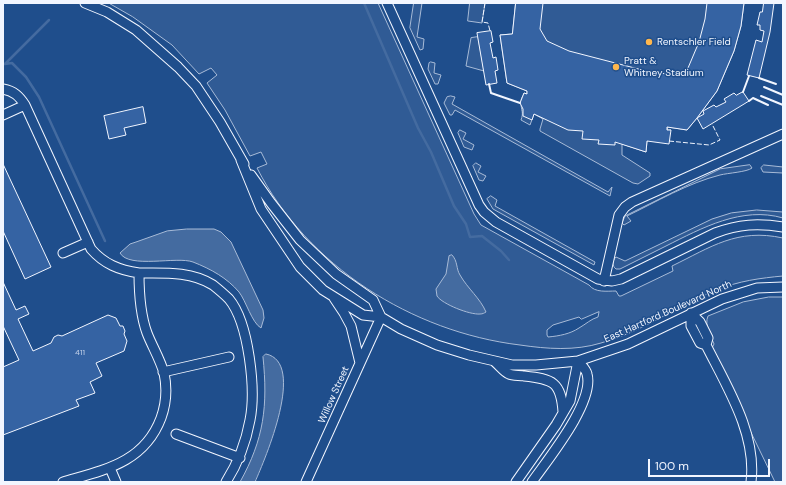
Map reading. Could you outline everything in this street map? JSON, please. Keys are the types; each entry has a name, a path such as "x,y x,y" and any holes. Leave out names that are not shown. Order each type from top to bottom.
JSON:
{"street":[{"path":"85,3 106,12 136,30 178,67 196,86 220,122 241,160 271,203 300,240 336,274 373,300 381,317"},
{"path":"387,3 474,192 484,212 496,222 604,281 621,279 715,233 729,228 759,224 783,227"},
{"path":"3,89 11,91 19,96 26,105 88,242 97,255 112,267 125,271 139,273 179,274 196,277 213,285 229,300 236,310 247,347 253,385 251,420 240,458 226,482"},
{"path":"3,115 26,105"},
{"path":"604,281 619,215 625,207 632,202 783,134"},
{"path":"241,160 261,209 300,267 323,290 364,315 381,317"},
{"path":"63,253 88,242"},
{"path":"64,482 98,478 110,468 132,456 146,444 157,428 165,402 165,385 163,372 142,319 139,292 139,273"},
{"name":"East Hartford Boulevard North","path":"381,317 401,329 437,345 494,361 512,365 578,361 628,344 722,298 757,288 783,287"},
{"path":"332,295 351,326 360,363"},
{"path":"691,313 700,322 708,338 706,345 741,416 750,451 752,475 751,482"},
{"name":"Willow Street","path":"306,482 381,317"},
{"path":"163,372 229,357"},
{"path":"494,361 509,374 540,378 551,382 557,387 561,394 563,412"},
{"path":"516,482 556,425 570,401 578,361"},
{"path":"532,482 574,421 583,404 587,388 587,373 578,361"},
{"path":"176,434 240,458"},
{"path":"110,468 116,482"}],"shaded area":[{"path":"109,3 378,3 474,214 481,225 592,288 601,291 616,291 619,296 673,271 672,266 712,246 738,237 752,235 783,238 783,276 750,280 733,284 688,303 631,332 591,346 571,348 540,348 480,338 440,326 403,309 367,288 334,264 304,235 278,203 257,168 267,164 261,152 250,156 225,110 207,83 217,75 211,68 199,74 172,45 133,17","holes":["599,312 598,317 568,333 548,337 547,335 547,330 553,325 579,317 581,319"]},
{"path":"414,3 422,3 417,37 424,39 423,49 420,50 410,28"},
{"path":"470,3 485,3 482,23 468,21"},
{"name":"Pratt & Whitney Stadium","path":"516,3 744,3 741,26 734,51 717,91 687,130 668,127 667,130 671,130 647,141 646,152 622,144 622,155 650,173 650,176 638,184 633,183 540,131 543,119 534,114 530,125 521,120 521,101 524,93 527,94 527,91 507,83 500,35 512,34"},
{"path":"478,37 484,71 466,66 471,38"},
{"path":"429,63 435,63 434,73 441,75 438,84 435,84 428,69"},
{"path":"447,97 455,97 452,104 608,192 612,187 610,196 455,110 452,115 450,115 444,103"},
{"path":"460,130 466,133 463,139 474,145 472,150 464,147 458,133"},
{"path":"476,163 481,166 478,172 486,176 483,181 479,180 473,166"},
{"path":"750,165 752,168 750,169 708,178 684,188 627,216 631,221 624,225 622,223 625,216 720,169"},
{"path":"764,165 783,167 783,173 763,172 761,168"},
{"path":"491,196 497,200 495,206 595,262 594,265 493,209 487,199"},
{"path":"757,210 783,212 783,218 768,215 737,217 694,232 620,269 616,269 613,265 616,257 625,261 712,219 731,213"},
{"path":"214,229 221,232 231,242 263,310 264,318 261,328 255,322 239,292 224,278 212,271 193,262 176,260 133,260 125,258 120,253 130,244 167,231"},
{"path":"452,255 460,275 481,302 486,312 482,314 475,314 463,311 444,302 437,296 436,289 446,274 449,256"},
{"path":"769,297 783,297 783,482 775,482 711,350 714,344 708,330 707,323 708,316 743,302"},
{"path":"266,354 278,361 283,374 283,392 280,412 274,434 255,482 240,482 254,451 262,422 265,391 263,357"}],"building":[{"name":"Pratt & Whitney Stadium","path":"516,3 543,3 540,29 547,41 569,51 650,72 676,75 688,68 699,42 705,19 707,3 744,3 741,26 734,51 717,91 687,130 667,127 667,130 671,130 669,144 647,141 646,152 615,142 615,145 598,144 599,140 582,139 583,131 568,130 534,114 532,120 523,116 523,109 520,103 524,93 527,94 527,91 507,83 500,35 512,34"},
{"path":"764,3 774,3 770,32 759,78 747,75 756,40 762,42 764,31 760,30 760,25 757,25"},
{"path":"491,31 493,42 490,43 493,58 496,57 498,70 495,71 497,83 486,85 477,33"},
{"path":"743,92 749,101 703,129 697,118 704,114 703,111 714,105 716,107 726,102 724,99 734,93 736,95"},
{"path":"143,107 146,123 124,128 126,135 109,139 104,116"},
{"path":"3,164 51,267 25,279 3,231"},
{"path":"3,282 16,310 25,306 29,314 18,319 33,351 51,343 54,337 58,335 62,336 108,315 116,318 120,326 123,326 127,341 124,351 96,363 102,376 90,382 95,393 76,400 79,406 3,435 3,367 19,360 3,326"}],"waterway":[{"path":"364,3 418,128 431,152 454,206 466,224 470,237 482,236 501,251 509,260"},
{"path":"3,64 5,64 49,20"},
{"path":"5,64 12,63 26,77 39,97 105,241"}],"fence":[{"path":"485,3 482,22 488,23 490,31"},
{"path":"669,141 709,145 720,140 712,124"}],"wall":[{"path":"743,92 749,76"},
{"path":"759,78 776,84"},
{"path":"489,84 491,93 520,103"},
{"path":"764,87 783,95"},
{"path":"761,96 783,105"},
{"path":"749,101 753,98 768,105"}],"place":[{"name":"Rentschler Field","path":"649,42"},
{"name":"Pratt & Whitney Stadium","path":"616,67"}]}
